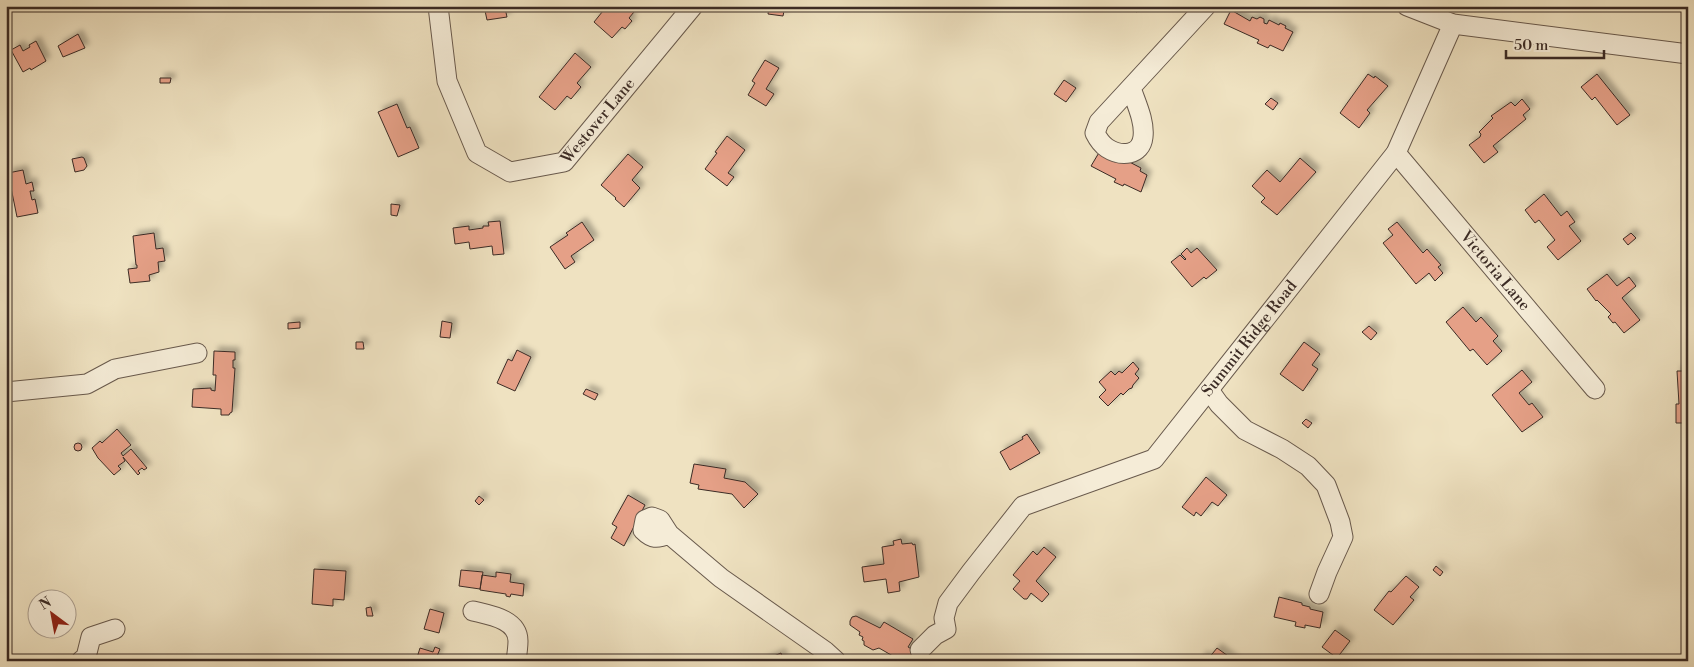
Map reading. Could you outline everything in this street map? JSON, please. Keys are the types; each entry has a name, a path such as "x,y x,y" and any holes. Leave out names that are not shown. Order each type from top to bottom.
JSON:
{"street":[{"name":"Westover Lane","path":"438,6 447,81 477,153 510,172 564,162 693,6"},
{"path":"1130,88 1206,6"},
{"path":"1407,6 1453,24 1688,54"},
{"name":"Summit Ridge Road","path":"920,650 946,629 944,612 948,603 970,572 1023,506 1154,459 1396,152 1453,24"},
{"name":"Victoria Lane","path":"1396,152 1596,389"},
{"path":"6,392 88,384 115,369 197,353"},
{"path":"1209,390 1219,404 1245,430 1282,449 1308,466 1326,485 1340,522 1343,537 1319,594"},
{"path":"669,534 721,578 825,651 836,661"},
{"path":"473,610 497,617 509,623 518,639 516,661"},
{"path":"80,661 86,656 91,637 115,629"}],"building":[{"path":"363,6 385,6 386,8 363,10"},
{"path":"484,6 515,6 505,8 507,17 487,20"},
{"path":"607,6 639,6 629,18 632,21 625,29 622,27 612,38 594,22"},
{"path":"769,6 785,6 783,16 768,14"},
{"path":"1125,6 1140,6 1137,12"},
{"path":"1231,10 1250,21 1252,17 1257,19 1260,17 1264,19 1264,23 1267,24 1269,20 1286,26 1285,28 1293,32 1283,51 1270,45 1268,48 1257,43 1259,40 1224,24"},
{"path":"78,34 85,48 63,57 58,46"},
{"path":"36,41 46,61 31,70 30,68 23,72 11,50 20,45 23,51"},
{"path":"575,53 591,67 577,83 581,87 571,99 567,96 555,110 539,97"},
{"path":"765,60 779,68 766,89 774,94 766,106 748,95 755,83 752,81"},
{"path":"1368,74 1374,78 1375,76 1388,86 1367,110 1370,113 1359,128 1340,113"},
{"path":"1597,74 1630,115 1617,125 1595,97 1592,100 1581,87"},
{"path":"160,78 171,78 170,83 160,83"},
{"path":"1064,80 1076,88 1066,102 1054,94"},
{"path":"1271,98 1278,103 1273,110 1265,104"},
{"path":"1522,99 1530,109 1523,115 1526,119 1493,146 1498,152 1484,163 1469,145 1480,137 1481,134 1479,132 1493,118 1491,116 1511,102 1515,106"},
{"path":"397,104 407,128 410,127 419,148 398,157 378,112"},
{"path":"727,136 745,150 728,173 734,177 727,186 705,169"},
{"path":"1100,151 1115,162 1118,156 1141,168 1140,171 1147,175 1141,192 1124,184 1123,186 1114,182 1116,179 1091,166"},
{"path":"628,154 643,167 632,180 640,188 624,207 601,185"},
{"path":"82,157 87,166 84,170 75,172 72,159"},
{"path":"1300,158 1316,172 1277,215 1261,202 1265,198 1252,186 1267,170 1280,182"},
{"path":"23,170 26,184 32,182 34,191 30,191 32,200 35,199 38,213 17,217 8,173"},
{"path":"1544,194 1561,216 1567,211 1575,222 1569,226 1581,241 1558,260 1547,247 1555,240 1539,220 1535,223 1525,210"},
{"path":"391,204 400,205 397,216 391,215"},
{"path":"500,221 504,254 493,255 492,246 470,249 469,242 455,244 453,228 469,226 469,230 483,228 483,226 489,226 488,222"},
{"path":"582,222 594,240 571,256 575,262 565,269 550,247 568,235 566,233"},
{"path":"1397,222 1423,253 1427,249 1441,265 1438,267 1443,273 1435,281 1429,273 1416,284 1383,243 1393,235 1388,229"},
{"path":"154,233 156,249 163,248 165,261 158,262 159,272 149,275 150,281 130,283 128,269 137,268 133,236"},
{"path":"1631,233 1636,238 1628,245 1623,239"},
{"path":"1187,248 1191,253 1197,248 1217,270 1206,279 1204,277 1192,287 1171,262 1180,255 1185,260 1181,254"},
{"path":"1607,274 1617,286 1629,277 1636,286 1622,298 1640,320 1624,333 1608,317 1611,314 1596,301 1587,289"},
{"path":"1463,307 1476,322 1481,317 1498,336 1493,341 1502,351 1487,365 1473,349 1470,351 1446,322"},
{"path":"442,321 452,323 450,338 440,337"},
{"path":"300,322 300,328 288,329 288,323"},
{"path":"1369,326 1377,333 1371,340 1362,332"},
{"path":"356,342 363,342 364,349 356,349"},
{"path":"1304,342 1320,354 1312,365 1318,369 1303,391 1280,374"},
{"path":"517,350 531,357 515,391 497,383 508,359 512,361"},
{"path":"214,351 235,352 235,360 233,360 233,368 235,368 232,412 229,415 221,415 221,409 192,407 193,389 211,388 211,390 215,391 216,375 213,375"},
{"path":"1133,362 1139,369 1135,374 1139,378 1132,388 1123,395 1121,393 1108,406 1099,397 1106,390 1099,382 1111,371 1115,375 1119,371 1122,373"},
{"path":"1522,370 1532,382 1519,393 1529,405 1532,403 1543,417 1522,432 1492,395"},
{"path":"1677,371 1688,371 1688,423 1676,423 1676,404 1679,404"},
{"path":"586,389 598,394 595,400 583,394"},
{"path":"1306,419 1312,423 1308,428 1302,423"},
{"path":"117,429 131,445 121,453 123,456 131,449 147,468 144,470 142,468 138,471 140,473 138,475 123,457 125,461 118,466 121,469 114,475 98,458 92,448 100,441 102,443"},
{"path":"1027,434 1040,453 1010,470 1000,452 1023,439 1022,437"},
{"path":"78,443 82,447 78,451 74,447"},
{"path":"694,464 726,469 724,478 745,482 758,494 744,508 732,494 698,489 699,485 690,483"},
{"path":"1206,477 1227,495 1218,506 1212,502 1201,516 1196,512 1194,516 1182,507"},
{"path":"628,495 645,505 624,546 611,538 617,527 612,524"},
{"path":"479,496 484,500 479,505 475,501"},
{"path":"901,539 902,544 915,544 919,577 899,582 900,591 888,593 886,579 864,582 862,567 884,564 882,547 894,545 893,541"},
{"path":"1044,547 1056,557 1036,581 1049,594 1042,602 1031,593 1027,599 1024,599 1013,589 1020,581 1013,575 1033,551 1037,555"},
{"path":"1436,566 1443,572 1440,576 1433,570"},
{"path":"314,569 346,571 344,600 333,599 333,606 312,604"},
{"path":"461,570 483,572 480,589 459,586"},
{"path":"496,572 511,574 510,582 524,584 523,596 511,594 510,597 506,596 506,594 480,590 482,575 496,577"},
{"path":"1406,576 1419,587 1410,597 1414,600 1393,625 1374,610 1389,591 1391,592"},
{"path":"1279,597 1302,603 1302,605 1310,607 1310,609 1323,612 1320,628 1305,625 1305,628 1295,626 1296,622 1274,617"},
{"path":"371,607 373,616 367,616 366,608"},
{"path":"430,609 444,613 439,633 424,629"},
{"path":"856,616 880,628 884,622 913,639 908,647 915,651 908,661 898,659 879,648 873,650 864,645 863,637 859,635 860,632 850,625 852,617"},
{"path":"1335,630 1350,641 1337,658 1322,647"},
{"path":"435,647 440,649 435,661 416,661 420,648 433,652"},
{"path":"1217,648 1235,661 1199,661 1203,655 1208,659"},
{"path":"781,653 784,661 762,661"}]}
